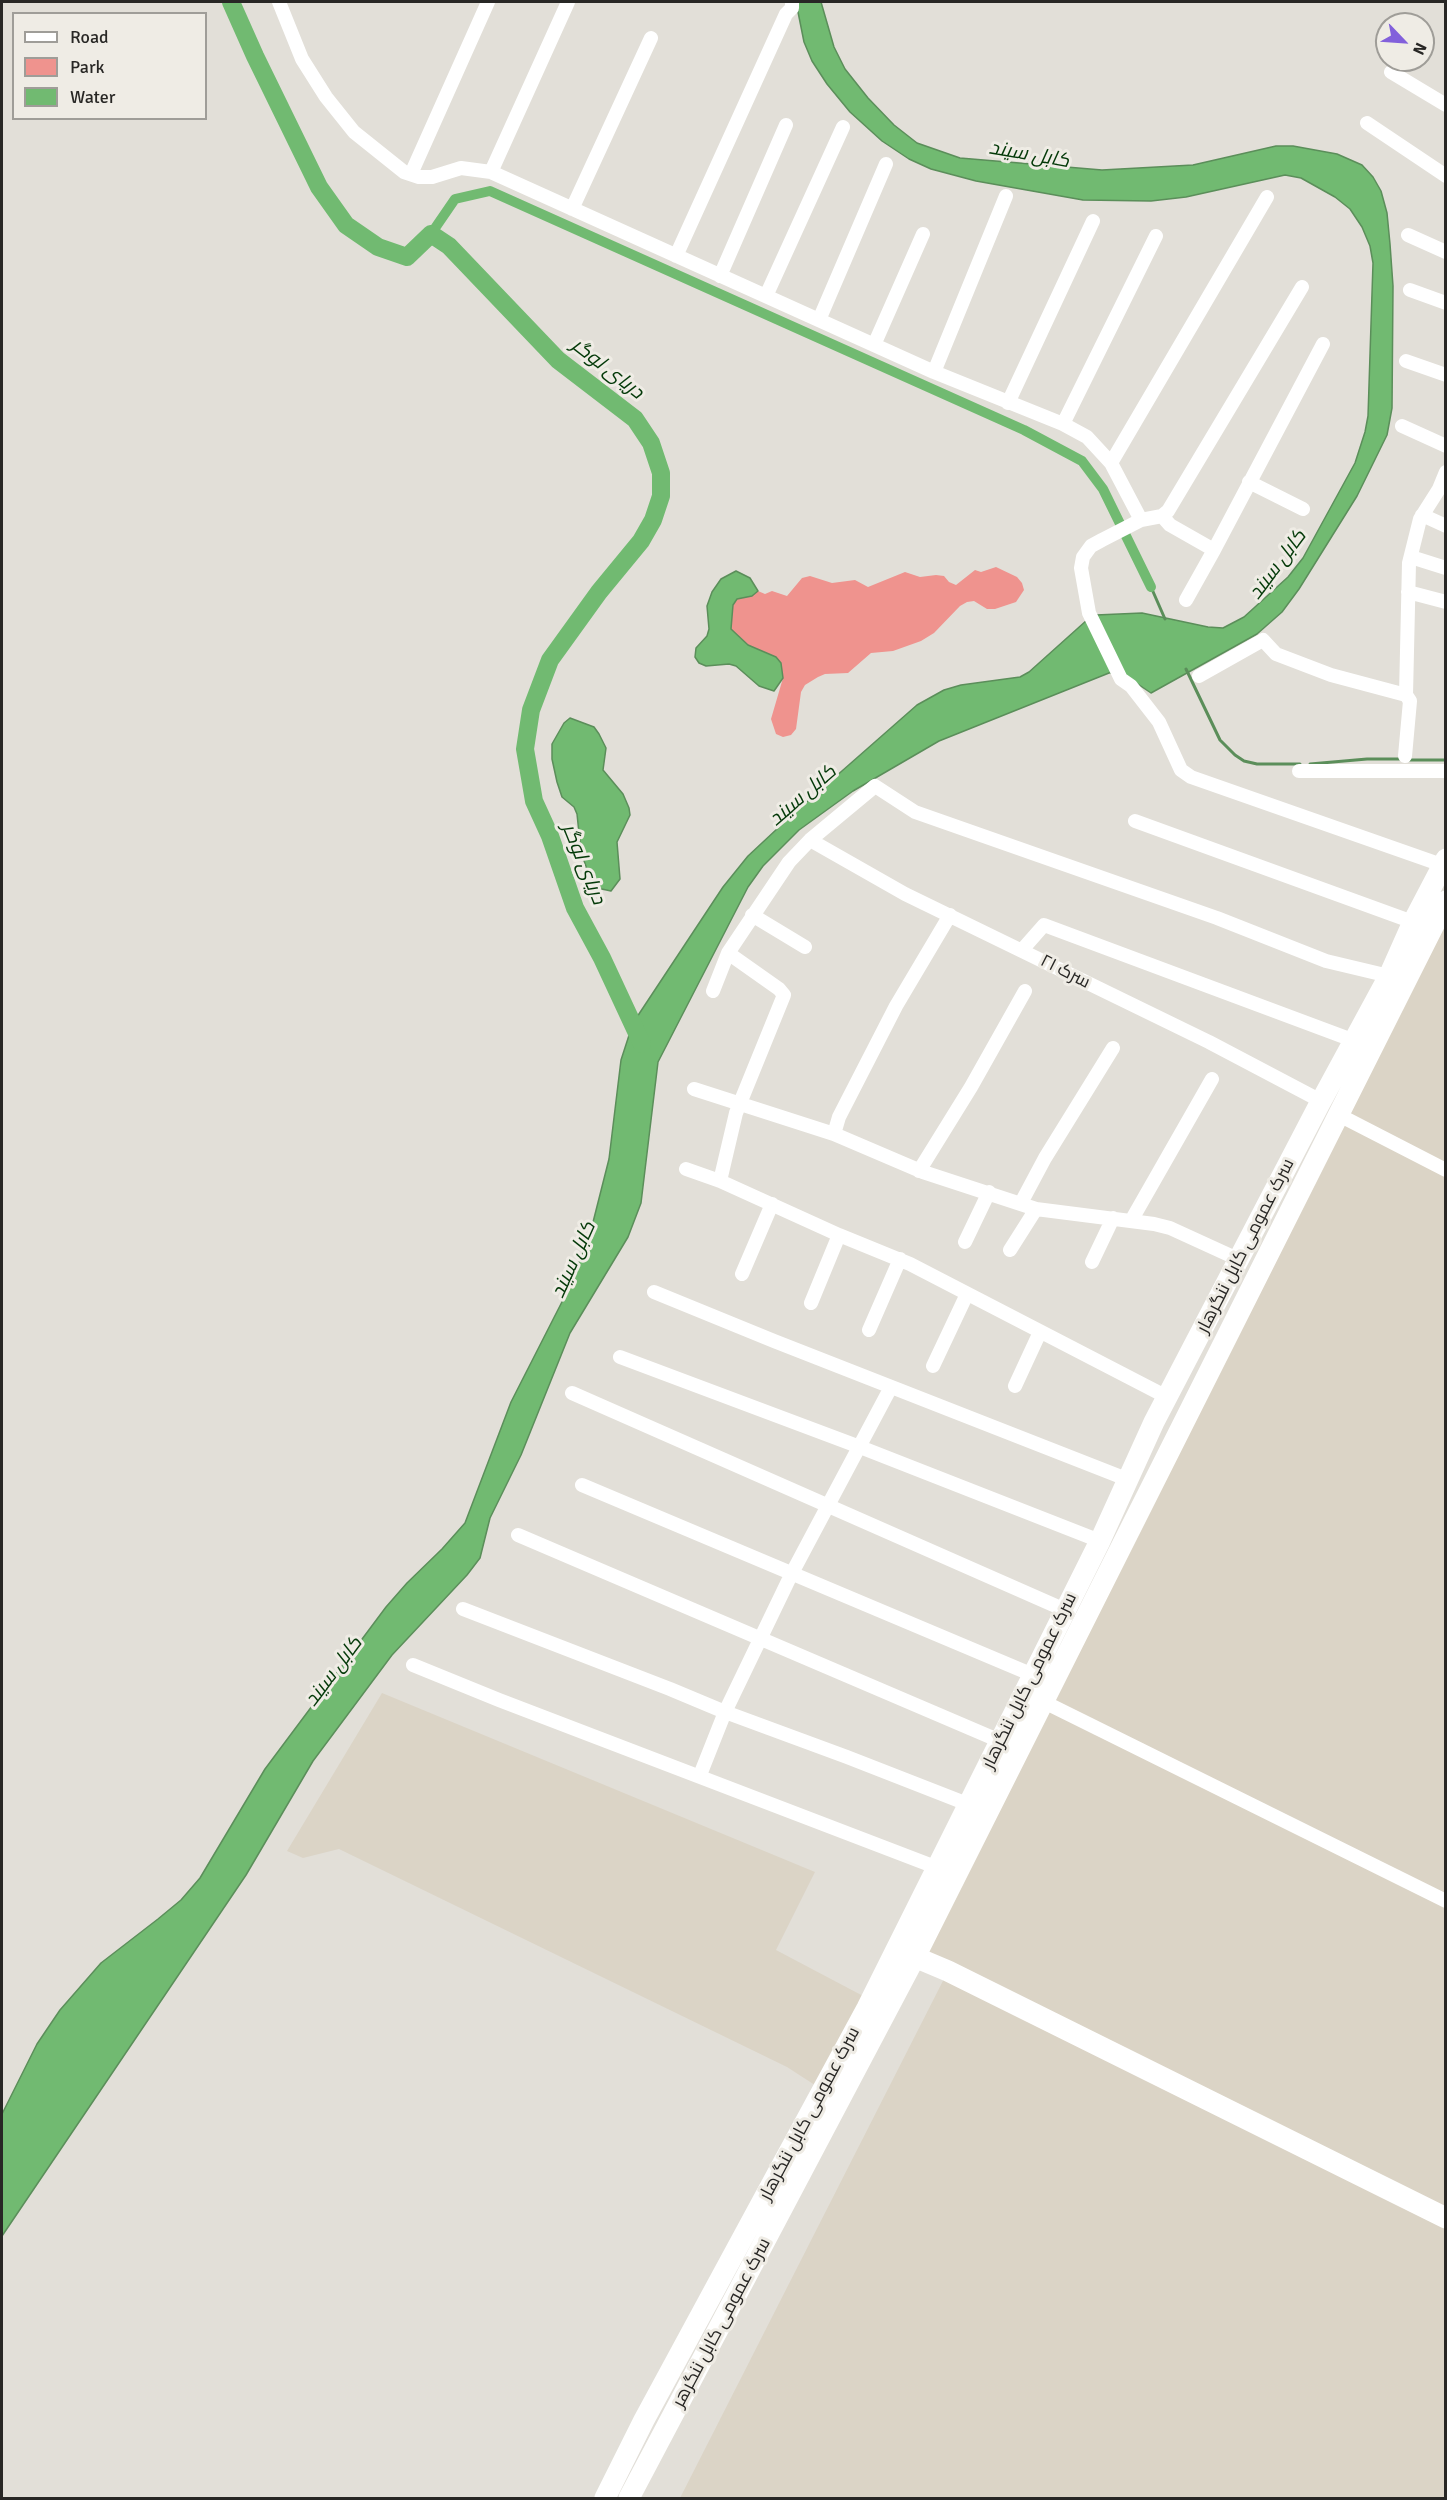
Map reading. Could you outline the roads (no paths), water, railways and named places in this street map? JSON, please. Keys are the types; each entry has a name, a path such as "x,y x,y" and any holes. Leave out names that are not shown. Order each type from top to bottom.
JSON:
{"highway":[{"name":"سرک عمومی کابل ننگرهار","path":"605,2499 644,2420 794,2145 906,1953 1034,1689 1223,1347 1355,1041 1444,862"},
{"name":"سرک عمومی کابل ننگرهار","path":"906,1953 938,1868 1000,1741 1034,1689 1065,1610 1167,1397 1326,1106 1446,901"},
{"path":"906,1953 948,1971 1446,2218"},
{"name":"سرک عمومی کابل ننگرهر","path":"629,2499 906,1953"}],"street":[{"path":"279,2 303,59 326,97 354,132 411,174 432,177 461,168 491,172 934,372 1063,424 1087,437 1111,463 1129,526"},
{"path":"411,174 488,2"},
{"path":"491,172 568,2"},
{"path":"676,256 761,74 786,14 792,8 792,2"},
{"path":"572,209 651,38"},
{"path":"1391,72 1446,105"},
{"path":"1367,123 1446,176"},
{"path":"720,276 786,125"},
{"path":"766,296 843,127"},
{"path":"819,320 886,164"},
{"path":"934,372 1006,196"},
{"path":"1111,463 1267,197"},
{"path":"1008,403 1093,221"},
{"path":"874,345 922,234"},
{"path":"1408,235 1446,252"},
{"path":"1063,424 1156,236"},
{"path":"1302,287 1168,511 1162,516 1129,526 1091,546 1083,557 1081,568 1089,613 1121,679 1131,686 1159,722 1181,770 1191,777 1444,862"},
{"path":"1410,290 1446,303"},
{"path":"1186,600 1323,344"},
{"path":"1406,361 1446,375"},
{"path":"1402,426 1446,446"},
{"path":"1405,756 1410,701 1406,695 1411,557 1422,515 1439,489 1446,472"},
{"path":"1249,482 1303,509"},
{"path":"1422,515 1446,526"},
{"path":"1162,516 1170,525 1214,550"},
{"path":"1411,557 1446,568"},
{"path":"1408,592 1446,602"},
{"path":"1199,676 1263,640 1276,654 1331,675 1406,695"},
{"path":"1299,771 1446,771"},
{"path":"713,991 728,953 789,862 810,840 875,786 915,812 935,820 1217,918 1326,962 1389,976"},
{"path":"1135,821 1413,922"},
{"name":"سرک ۲۱","path":"810,840 905,894 1270,1073 1326,1106 1446,1170"},
{"path":"752,915 805,947"},
{"path":"834,1134 839,1117 896,1006 950,915"},
{"path":"1022,950 1044,925 1355,1041"},
{"path":"720,1181 740,1104 784,995 779,989 728,953"},
{"path":"919,1171 971,1087 1025,991"},
{"path":"1021,1203 1045,1158 1113,1048"},
{"path":"1131,1221 1212,1079"},
{"path":"694,1089 834,1134 919,1171 1036,1209 1113,1218 1170,1228 1240,1260"},
{"path":"686,1169 720,1181 838,1235 900,1259 1167,1397"},
{"path":"965,1242 989,1192"},
{"path":"742,1274 772,1204"},
{"path":"1010,1250 1036,1209"},
{"path":"1092,1262 1113,1218"},
{"path":"811,1303 838,1235"},
{"path":"869,1330 900,1259"},
{"path":"654,1292 1129,1480"},
{"path":"933,1366 967,1294"},
{"path":"1015,1386 1040,1332"},
{"path":"620,1357 860,1447 1100,1541"},
{"path":"700,1775 725,1712 791,1575 891,1387"},
{"path":"572,1393 1065,1610"},
{"path":"582,1485 791,1575 1034,1689 1446,1901"},
{"path":"518,1535 1000,1741"},
{"path":"463,1609 970,1805"},
{"path":"413,1665 938,1868"}],"water":[{"path":"796,2 821,2 834,47 845,69 894,125 917,143 960,158 1102,170 1193,165 1276,146 1293,146 1337,154 1362,165 1373,177 1381,191 1387,213 1390,244 1393,286 1392,408 1387,435 1357,496 1299,589 1282,612 1257,634 1151,693 1120,672 1109,673 939,741 853,791 799,830 763,866 748,887 658,1062 641,1203 628,1237 570,1333 521,1455 490,1518 480,1558 392,1655 313,1761 246,1875 2,2236 2,2114 37,2044 60,2010 101,1963 181,1900 200,1878 265,1769 386,1607 465,1523 511,1402 567,1292 589,1238 609,1159 621,1060 633,1023 723,887 748,856 793,814 917,705 944,690 961,685 1020,677 1029,672 1087,620 1096,615 1142,613 1223,628 1244,617 1288,577 1303,558 1355,463 1368,416 1373,263 1370,246 1362,227 1350,209 1335,197 1301,178 1285,175 1186,197 1151,201 1083,200 976,181 931,169 909,159 882,141 850,112 827,84 812,61 804,42"},
{"path":"736,571 750,578 758,591 752,596 737,599 733,605 731,629 748,645 776,657 781,663 783,678 774,691 759,686 736,666 729,664 706,666 699,663 695,657 696,648 707,636 709,629 707,606 712,592 721,579"},
{"path":"570,718 594,727 599,734 606,748 603,770 623,794 629,808 630,815 617,842 620,879 611,891 597,888 589,875 581,852 577,814 574,807 562,797 557,782 552,759 552,744 564,723"}],"waterway":[{"name":"دریای لوگر","path":"231,2 319,187 346,225 378,247 407,257 431,234 449,246 558,360 635,419 651,443 661,473 661,496 653,520 641,541 599,592 550,660 531,710 525,749 534,801 550,836 575,908 602,958 642,1044"},
{"path":"431,234 455,199 490,191 1024,430 1082,461 1103,489 1151,587"},
{"path":"1151,587 1165,619"},
{"path":"1186,669 1220,740 1235,755 1244,761 1257,764 1300,764"},
{"path":"1310,764 1367,759 1402,759"},
{"path":"1408,760 1446,760"}],"water label":[{"name":"کابل سيند","path":"1029,155"},
{"name":"کابل سيند","path":"1278,565"},
{"name":"کابل سيند","path":"803,796"},
{"name":"کابل سيند","path":"574,1260"},
{"name":"کابل سيند","path":"334,1672"}]}
